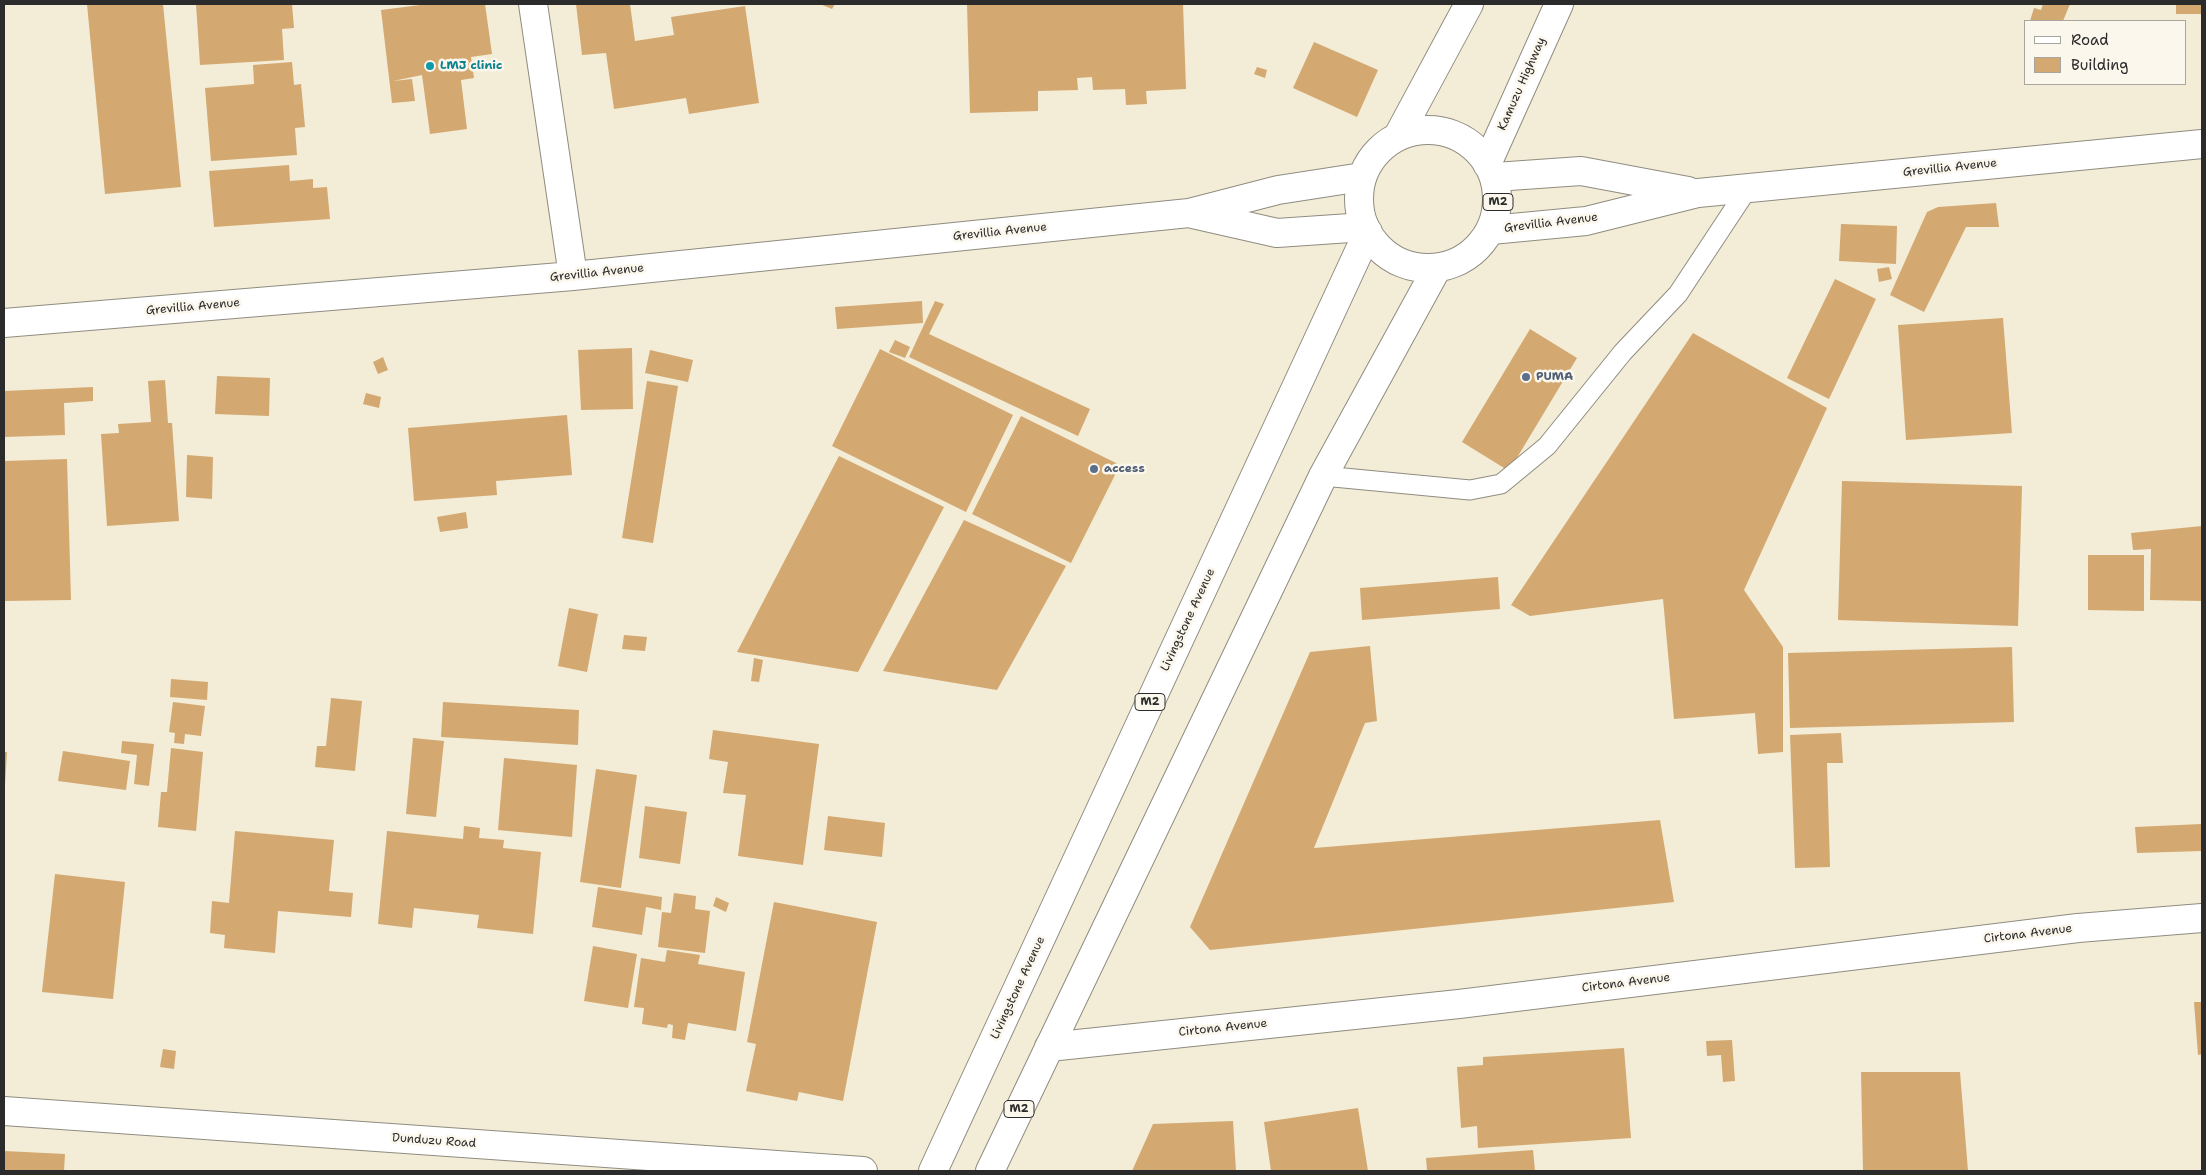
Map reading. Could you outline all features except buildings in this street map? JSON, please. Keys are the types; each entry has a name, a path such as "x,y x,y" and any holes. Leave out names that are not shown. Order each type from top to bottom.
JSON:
{"main road":[{"path":"533,4 573,276"},
{"name":"M2","path":"1398,136 1469,4"},
{"name":"Kamuzu Highway","path":"1491,171 1559,4"},
{"name":"M2","path":"1420,129 1442,130 1463,138 1480,152 1491,171 1498,204 1491,230 1478,248 1459,262 1437,268 1412,266 1390,257 1367,229 1361,214 1359,196 1362,177 1376,153 1398,136 1420,129"},
{"name":"Grevillia Avenue","path":"1491,230 1586,221 1698,192 2202,144"},
{"name":"Grevillia Avenue","path":"1491,171 1581,171 1698,192"},
{"path":"1189,213 1278,190 1362,177"},
{"path":"1189,213 1277,233 1367,229"},
{"name":"Grevillia Avenue","path":"4,323 573,276 1189,213"},
{"name":"Livingstone Avenue","path":"933,1171 1367,229"},
{"name":"M2","path":"990,1171 1323,476 1437,268"},
{"name":"Cirtona Avenue","path":"1049,1046 1459,1004 2078,928 2202,918"},
{"name":"Dunduzu Road","path":"4,1111 863,1171"}],"lane":[{"path":"1323,476 1470,490 1501,484 1547,446 1623,352 1678,294 1748,188"}],"place":[{"name":"LMJ clinic","path":"430,66"},
{"name":"PUMA","path":"1526,377"},
{"name":"access","path":"1094,469"}]}
